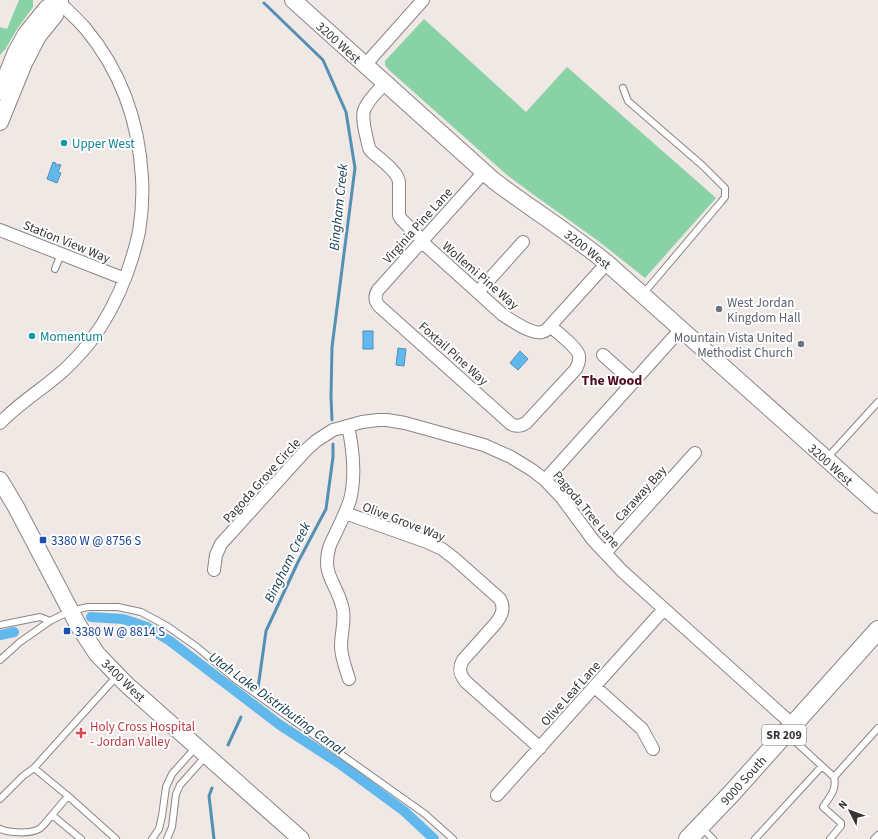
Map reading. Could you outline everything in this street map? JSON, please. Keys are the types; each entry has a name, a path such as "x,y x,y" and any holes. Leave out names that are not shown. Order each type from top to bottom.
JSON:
{"main road":[{"name":"9000 South","path":"700,835 731,794 878,630"}],"street":[{"name":"3200 West","path":"292,0 484,172 524,203 607,262 878,506"},
{"path":"364,65 423,0"},
{"path":"0,91 14,57 26,34 47,8 59,1"},
{"path":"0,122 26,58 38,36 55,15 59,1"},
{"path":"0,423 15,408 63,371 78,356 102,324 115,302 125,279 134,253 142,212 140,152 131,113 124,94 105,56 84,27 59,1"},
{"name":"Wollemi Pine Way","path":"385,83 367,104 363,117 369,148 398,177 399,215 401,219 422,241 511,320 538,333 546,331 550,326"},
{"name":"Virginia Pine Lane","path":"375,298 378,290 484,172"},
{"name":"Station View Way","path":"0,230 125,279"},
{"path":"478,292 523,242"},
{"path":"550,326 607,262"},
{"name":"Foxtail Pine Way","path":"375,298 379,306 511,424 517,426 520,426 526,422 576,369 578,365 579,357 576,350 550,326"},
{"path":"545,480 681,329"},
{"path":"603,355 633,382"},
{"name":"Pagoda Tree Lane","path":"348,426 378,420 406,423 493,448 522,463 545,480 562,498 593,540 630,579 664,609 790,729"},
{"path":"348,426 351,443 353,480 350,500 330,545 327,564 329,577 339,596 343,610 344,623 342,652 349,679"},
{"name":"Pagoda Grove Circle","path":"214,570 216,555 221,544 306,450 327,434 348,426"},
{"name":"Caraway Bay","path":"605,553 695,453"},
{"name":"3400 West","path":"0,480 16,507 78,626 105,663 301,839"},
{"name":"Olive Grove Way","path":"345,513 427,542 442,549 455,558 497,596 503,609 500,616 496,623 463,660 460,666 460,673 466,682 540,748"},
{"name":"Olive Leaf Lane","path":"497,795 664,609"},
{"path":"595,687 642,729 653,749"}],"lane":[{"path":"623,88 628,101 703,166 725,188 725,197 643,294"},
{"path":"56,269 61,254"},
{"path":"826,459 878,402"},
{"path":"0,660 20,642 50,621 70,612 88,607 118,607 141,612 167,626 197,647 235,679 425,814 453,839"},
{"path":"0,626 40,618 50,621"},
{"path":"0,799 23,776 34,768 117,675"},
{"path":"834,777 878,728"},
{"path":"790,729 815,760 834,777 836,783 834,790 823,807 841,823 841,826 830,839"},
{"path":"155,838 161,823 166,787 172,774 202,751"},
{"path":"167,839 172,827 176,794 180,785 202,751"},
{"path":"755,839 822,766"},
{"path":"34,768 116,839"},
{"path":"0,829 12,832 32,831 40,828 68,796"},
{"path":"52,814 81,839"},
{"path":"874,839 878,834"}],"green space":[{"path":"19,0 33,0 33,7 0,55 0,27 7,29"},
{"path":"424,19 526,112 567,67 716,198 645,278 597,240 507,175 389,70 385,65 385,61"}],"water":[{"path":"53,162 56,163 56,166 58,164 61,165 58,172 61,173 57,183 47,179"},
{"path":"363,331 373,331 373,349 363,349"},
{"path":"398,348 406,349 404,366 396,365"},
{"path":"520,351 528,359 518,370 510,363"}],"waterway":[{"name":"Bingham Creek","path":"264,3 323,60 346,112 355,168 332,347 332,420"},
{"name":"Bingham Creek","path":"258,688 266,631 298,562 326,509 333,457 333,444"},
{"name":"Utah Lake Distributing Canal","path":"91,617 123,619 147,627 170,641 280,725 340,764 404,811 434,839"},
{"name":"Utah Lake Distributing Canal","path":"0,635 14,632"},
{"name":"Bingham Creek","path":"228,745 241,717"},
{"name":"Bingham Creek","path":"212,788 209,796 214,839"}],"place":[{"name":"Upper West","path":"64,143"},
{"name":"West Jordan Kingdom Hall","path":"719,309"},
{"name":"Momentum","path":"32,336"},
{"name":"Mountain Vista United Methodist Church","path":"801,344"},
{"name":"3380 W @ 8756 S","path":"43,540"},
{"name":"3380 W @ 8814 S","path":"67,631"},
{"name":"Holy Cross Hospital - Jordan Valley","path":"81,733"}],"district":[{"name":"The Wood","path":"612,380"}]}
